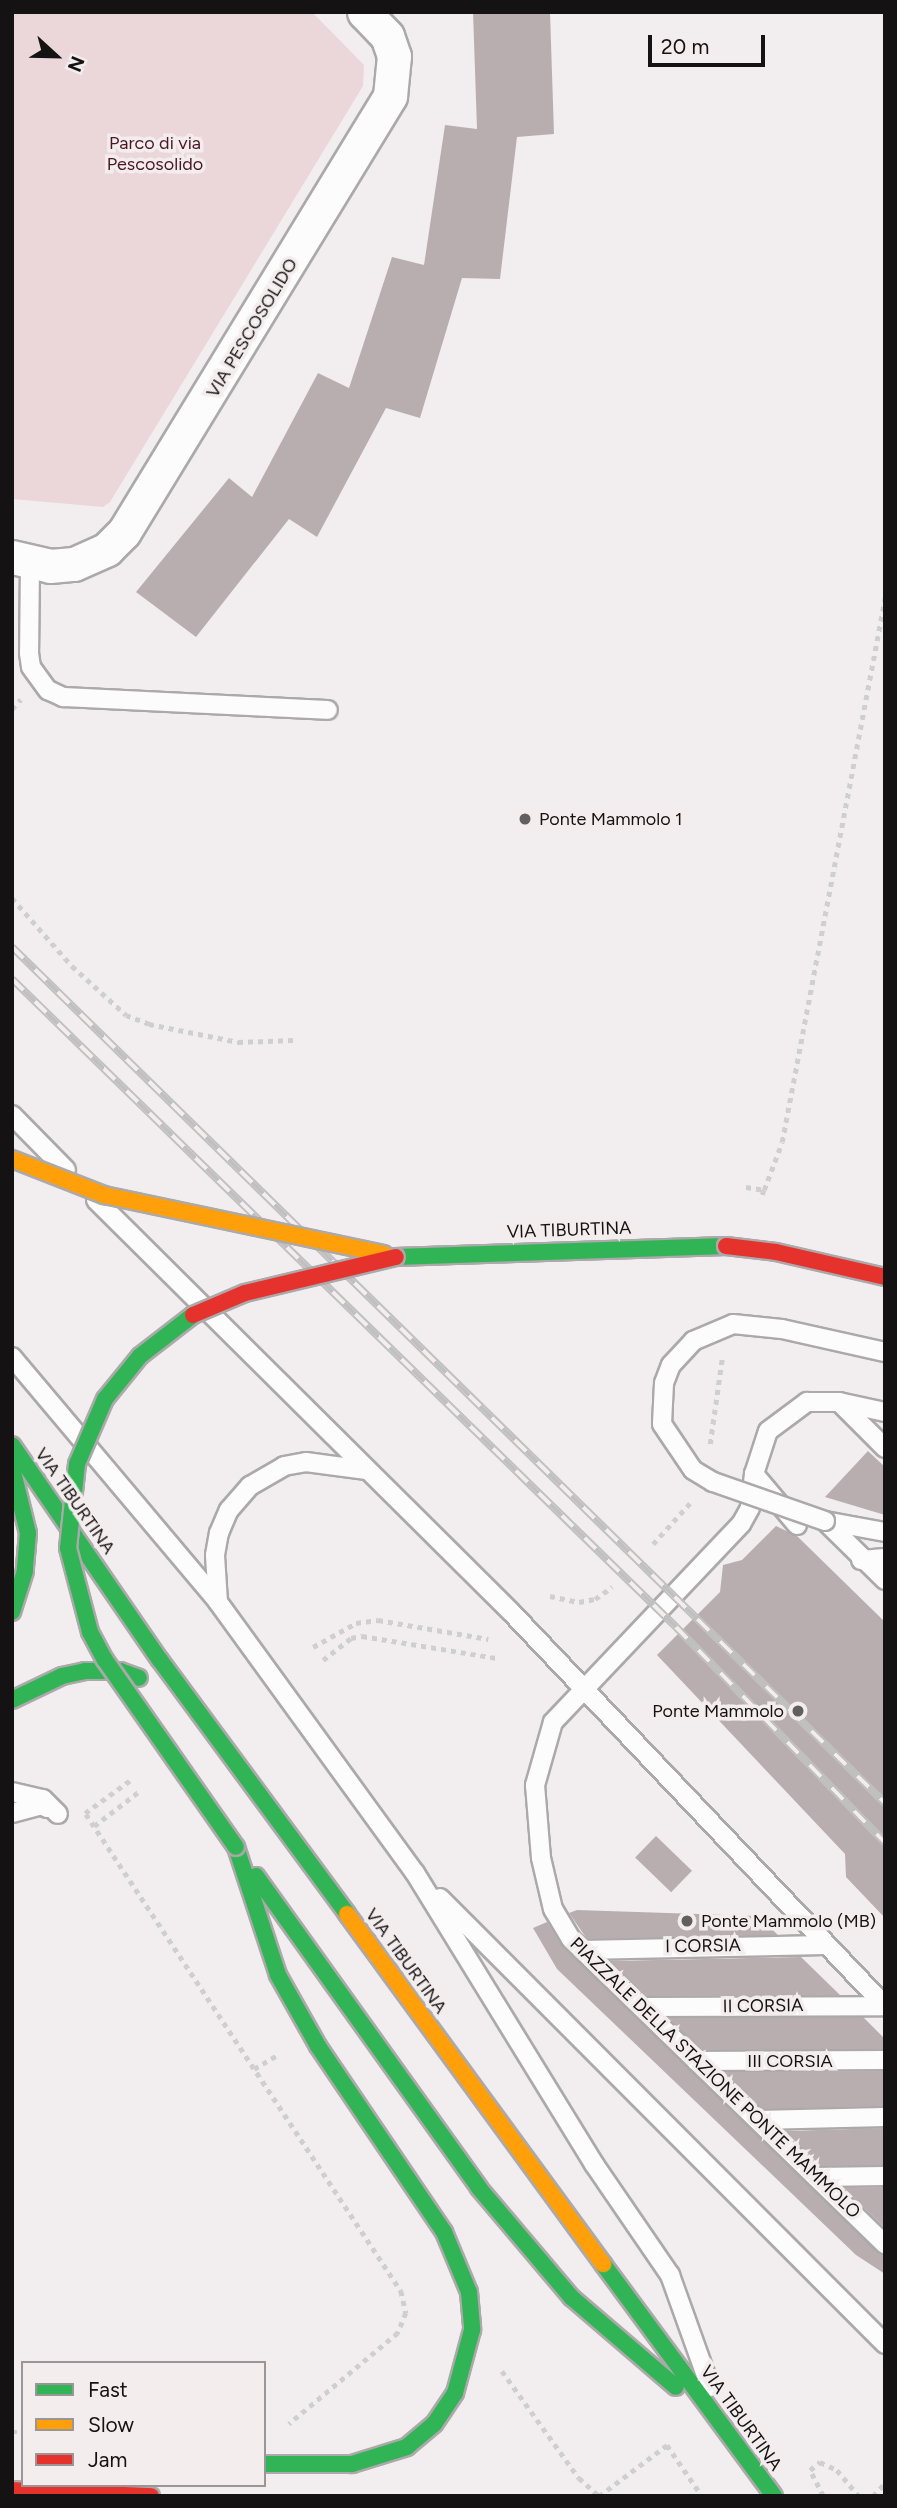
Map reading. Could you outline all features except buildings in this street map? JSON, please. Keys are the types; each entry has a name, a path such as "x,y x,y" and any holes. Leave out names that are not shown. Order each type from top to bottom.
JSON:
{"main road":[{"name":"VIA TIBURTINA","path":"12,1159 104,1195 396,1257 700,1245 776,1252 885,1277"},
{"path":"396,1257 245,1293 191,1315 140,1356 115,1385 94,1418 77,1464 68,1548 90,1632 104,1660 479,2188 571,2297 725,2430"},
{"name":"VIA TIBURTINA","path":"12,1444 212,1731 774,2496"},
{"path":"12,1468 27,1533 25,1571 12,1612"},
{"path":"12,1700 62,1676 120,1671 159,1689 212,1731"},
{"path":"236,1847 278,1975 358,2105 432,2211 462,2271 472,2330 466,2362 445,2410 407,2447 352,2464 266,2464"},
{"path":"12,2488 151,2496"}],"street":[{"name":"VIA PESCOSOLIDO","path":"21,560 74,564 107,550 124,532 203,409 390,96 394,56 387,36 364,12"}],"lane":[{"path":"21,560 31,667 48,691 64,697 328,710"},
{"path":"12,1115 511,1612 580,1689 885,2006"},
{"path":"885,1352 816,1335 733,1324 693,1341 675,1359 664,1383 663,1424 677,1451 698,1474 825,1521 885,1532"},
{"path":"12,1357 218,1602 415,1873 594,2164 670,2275 725,2430"},
{"name":"PIAZZALE DELLA STAZIONE PONTE MAMMOLO","path":"881,2237 696,2061 561,1927 546,1887 535,1785 553,1722 580,1689 741,1524 750,1508 760,1444 779,1419 807,1402 839,1402 885,1412"},
{"path":"839,1402 885,1448"},
{"path":"218,1602 215,1555 219,1533 229,1510 250,1486 284,1466 306,1462 366,1470"},
{"path":"754,1474 797,1525"},
{"path":"825,1521 861,1560 885,1580"},
{"path":"861,1560 885,1558"},
{"path":"12,1792 43,1799 58,1814 42,1805 12,1813"},
{"path":"415,1873 607,2070 885,2344"},
{"name":"I CORSIA","path":"582,1950 825,1945"},
{"name":"II CORSIA","path":"641,2007 885,2006"},
{"name":"III CORSIA","path":"696,2061 885,2060"},
{"path":"758,2120 885,2117"},
{"path":"816,2177 885,2176"}],"path":[{"path":"761,1200 782,1142 885,598"},
{"path":"12,898 72,966 127,1015 149,1024 238,1042 293,1041"},
{"path":"746,1187 764,1190"},
{"path":"708,1454 724,1351"},
{"path":"653,1544 690,1503"},
{"path":"550,1596 579,1602 595,1599 612,1587"},
{"path":"313,1647 356,1623 378,1620 488,1639"},
{"path":"323,1660 351,1638 362,1636 496,1658"},
{"path":"85,1813 132,1779"},
{"path":"94,1826 141,1790"},
{"path":"78,1803 401,2291 406,2314 398,2333 287,2426 276,2426"},
{"path":"501,2370 579,2478 599,2496 667,2445 702,2496"},
{"path":"823,2496 810,2469 820,2462 837,2470 859,2496"},
{"path":"873,2496 885,2483"}],"green space":[{"name":"Parco di via Pescosolido","path":"12,12 312,12 364,65 363,86 110,502 103,507 12,499"}],"railway":[{"path":"12,947 885,1803"},
{"path":"12,979 676,1627 885,1843"}],"traffic: fast":[{"path":"396,1257 726,1246"},
{"path":"193,1315 140,1356 105,1399 77,1464 68,1548 90,1632 105,1660 236,1847"},
{"path":"12,1445 160,1660 347,1914"},
{"path":"12,1468 28,1533 25,1571 12,1612"},
{"path":"12,1700 62,1676 85,1671 120,1671 139,1678"},
{"path":"236,1847 278,1975 318,2046 444,2232 469,2292 472,2330 455,2393 434,2424 407,2447 352,2464 266,2464"},
{"path":"256,1876 479,2188 571,2297 676,2387"},
{"path":"603,2264 774,2496"}],"traffic: slow":[{"path":"12,1159 104,1195 384,1254"},
{"path":"347,1914 603,2264"}],"traffic: jam":[{"path":"726,1246 776,1252 885,1277"},
{"path":"193,1315 245,1293 396,1257"},
{"path":"12,2490 151,2496"}],"place":[{"name":"Ponte Mammolo 1","path":"525,819"},
{"name":"Ponte Mammolo","path":"798,1711"},
{"name":"Ponte Mammolo (MB)","path":"687,1921"}]}
